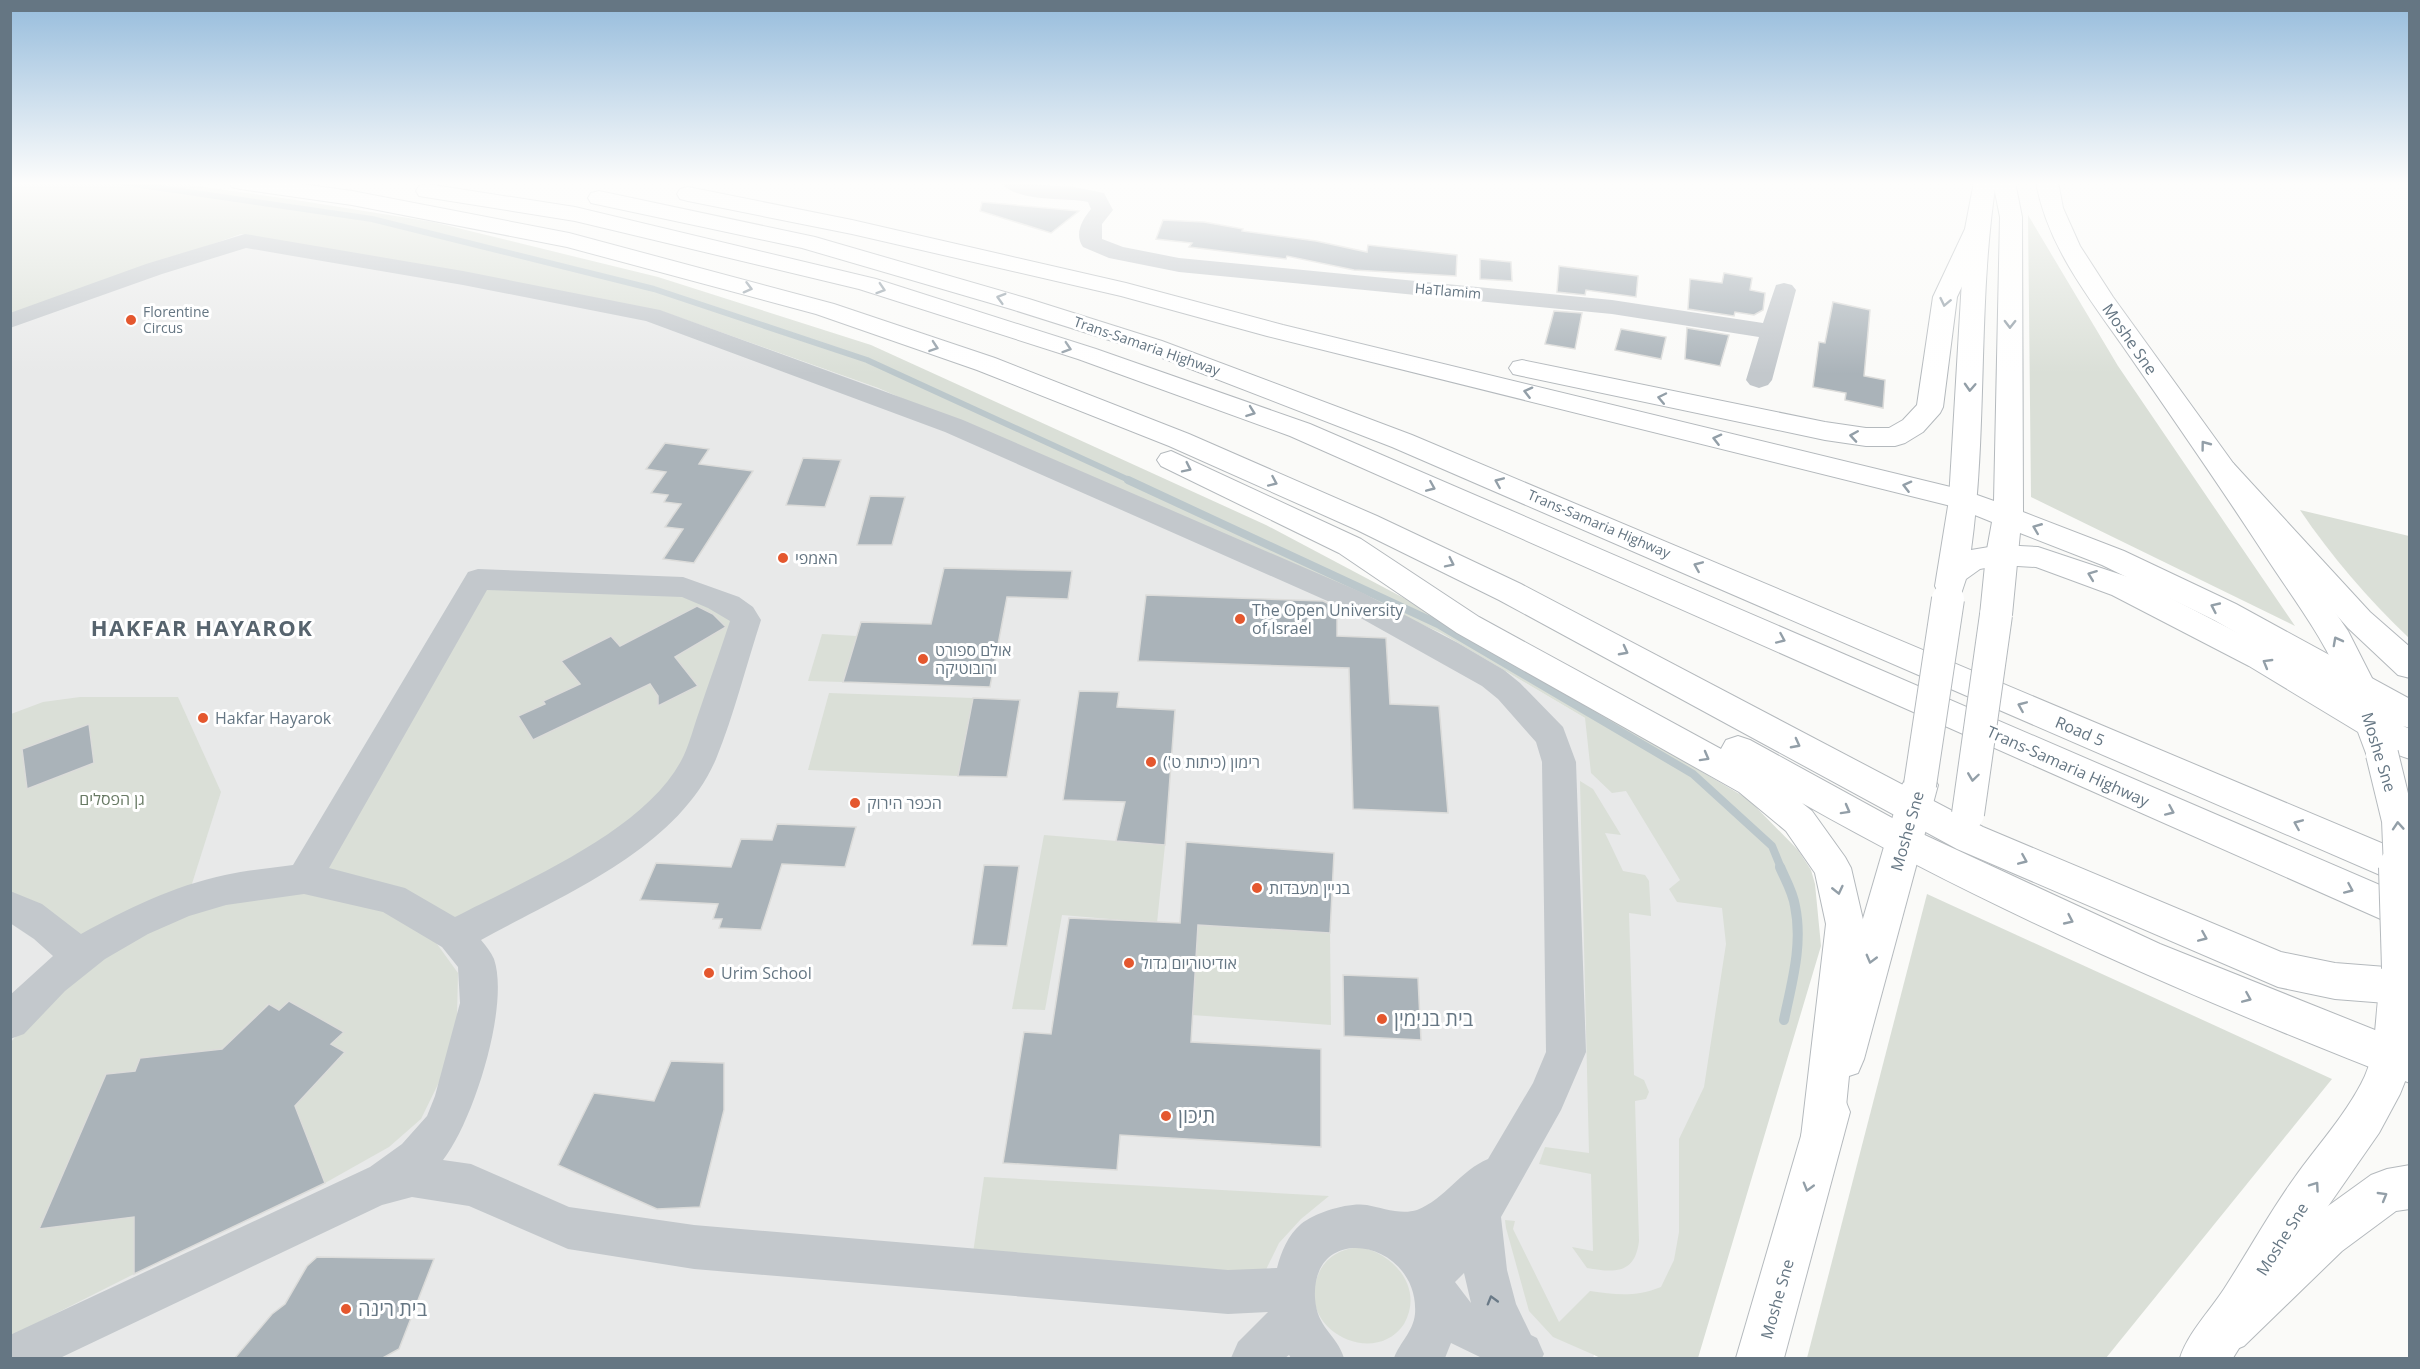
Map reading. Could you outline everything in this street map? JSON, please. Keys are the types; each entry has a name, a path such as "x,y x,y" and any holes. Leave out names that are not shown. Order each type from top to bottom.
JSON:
{"main road":[{"path":"591,246 825,309 986,364 1179,440 1378,528 1618,647 1912,812 2016,895 2146,956 2401,1061"},
{"path":"708,246 867,284 1087,354 1300,430 2409,916"},
{"name":"Road 5","path":"820,246 1020,304 1153,346 1413,445 2409,873"},
{"path":"934,246 1126,290 1276,331 1963,500 2113,558 2225,612 2409,715"},
{"path":"1126,290 1273,316 1767,420 1866,437 1895,437 1913,426 1930,407 1945,297 1969,246"},
{"name":"Moshe Sne","path":"1760,1354 1912,812 1963,500 1976,246"},
{"path":"2011,246 2008,516 2001,555 1996,615 1969,826 1979,859 1991,875 2016,895"},
{"name":"Moshe Sne","path":"2068,246 2102,299 2223,470 2337,639 2388,741 2398,820 2401,1061 2300,1208 2215,1344"},
{"path":"986,364 1155,452 1510,624 1912,812 1969,826 2278,969 2335,981 2401,977"},
{"path":"2223,470 2359,620 2409,666"},
{"path":"1350,546 1468,625 1751,782 1799,821 1832,867 1845,924 1822,1137"},
{"path":"1950,586 1971,560 2001,555 2038,557 2123,587 2260,658 2388,741"},
{"path":"2215,1344 2326,1235 2387,1191 2409,1187"}],"street":[{"path":"10,321 154,269 229,246"},
{"path":"274,246 463,278 652,315 954,426 1352,600 1493,678 1531,712 1551,736 1559,762 1566,1052 1555,1083 1480,1216 1434,1284 1438,1314 1433,1335 1416,1359"},
{"name":"HaTlamim","path":"1100,246 1118,253 1179,265 1612,307 1771,332"},
{"path":"1759,380 1784,290"},
{"path":"304,879 478,579 683,587 711,595 719,602 737,608 744,614 746,620 699,759 693,773 674,798 629,837 564,877 455,936"},
{"path":"10,1022 52,979 79,957 135,922 182,902 226,890 304,879 392,899 455,936 476,961 479,1003 455,1097 441,1130 417,1159 378,1185 11,1359"},
{"path":"10,906 25,912 62,939 79,957"},
{"path":"1321,1359 1304,1338 1294,1300 1294,1278 1304,1255 1320,1238 1341,1227 1365,1225 1388,1231 1414,1232 1454,1210 1506,1167"},
{"path":"378,1185 412,1176 471,1185 568,1228 694,1247 1228,1292 1294,1300"},
{"path":"1480,1216 1486,1278 1494,1308 1523,1356"},
{"path":"1388,1231 1406,1241 1420,1257 1452,1316 1468,1328 1523,1356"},
{"path":"1254,1359 1285,1327 1294,1300"}],"shaded area":[{"name":"הכפר הירוק","path":"208,246 309,246 661,311 878,388 1441,633 1585,718 1787,913 1665,1358 1601,1358 1594,1355 1593,1358 11,1358 11,317"}],"green space":[{"path":"11,246 208,246 11,317"},
{"path":"309,246 531,246 658,277 871,345 1266,525 1434,614 1748,799 1798,850 1811,870 1815,884 1821,946 1698,1358 1601,1358 1553,1337 1529,1311 1506,1228 1505,1220 1515,1221 1513,1229 1559,1322 1590,1291 1626,1294 1661,1287 1674,1260 1679,1232 1679,1139 1704,1087 1726,944 1722,908 1677,902 1669,889 1680,880 1626,791 1612,793 1591,773 1585,718 1441,633 878,388 661,311"},
{"path":"2028,246 2046,246 2118,366 2295,626 2031,497"},
{"path":"2300,510 2409,536 2409,638 2351,577"},
{"path":"475,585 622,589 744,602 686,769 642,820 454,925 312,874"},
{"path":"822,634 857,636 843,682 808,681"},
{"path":"829,693 973,698 958,776 808,770"},
{"name":"גן הפסלים","path":"80,697 178,697 221,792 190,890 95,945 11,906 11,714 43,702"},
{"path":"1580,781 1593,789 1621,835 1605,833 1623,871 1645,875 1649,881 1651,916 1629,913 1634,1075 1644,1080 1649,1092 1646,1099 1635,1101 1639,1241 1637,1252 1628,1265 1622,1269 1606,1271 1587,1268 1572,1247 1593,1251 1591,1174 1539,1164 1545,1147 1589,1153"},
{"path":"1044,835 1165,845 1157,923 1062,915 1045,1010 1012,1009"},
{"path":"326,890 424,926 458,973 457,1017 445,1070 421,1119 389,1147 325,1183 295,1106 345,1052 331,1044 343,1032 289,1001 279,1010 268,1004 210,1060 183,1053 140,1058 135,1071 107,1074 39,1229 134,1217 134,1274 11,1336 11,1042 49,997 174,910"},
{"path":"1927,894 2332,1079 2106,1358 1807,1358"},
{"path":"1198,924 1330,933 1331,1025 1192,1015"},
{"path":"984,1177 1329,1196 1301,1219 1279,1243 1258,1286 972,1260"},
{"path":"1360,1247 1373,1251 1395,1265 1408,1286 1410,1298 1409,1311 1404,1324 1391,1337 1375,1343 1358,1343 1341,1337 1327,1326 1318,1312 1314,1294 1318,1275 1325,1263 1340,1252"}],"building":[{"path":"1339,246 1367,252 1368,246 1376,246 1457,255 1456,276 1354,270 1287,256 1286,259 1189,247"},
{"path":"1480,259 1511,262 1512,281 1480,279"},
{"path":"1559,266 1638,276 1636,297 1586,290 1585,295 1557,292"},
{"path":"1724,273 1752,278 1750,290 1765,293 1763,310 1754,315 1735,312 1734,316 1688,309 1690,279 1722,283"},
{"path":"1833,302 1870,310 1864,376 1885,380 1883,408 1845,400 1846,393 1813,387 1819,342 1825,343"},
{"path":"1554,311 1582,313 1575,349 1545,344"},
{"path":"1687,328 1729,335 1720,366 1685,359"},
{"path":"1621,329 1666,337 1661,359 1615,350"},
{"path":"665,443 709,449 699,464 753,471 694,563 663,559 683,529 665,527 681,504 664,502 668,495 651,493 666,472 646,469"},
{"path":"803,458 841,460 825,507 786,505"},
{"path":"870,496 905,497 892,545 857,545"},
{"name":"אולם ספורט ורובוטיקה","path":"944,568 1072,571 1068,599 1007,597 990,687 843,682 861,622 931,624"},
{"path":"1146,595 1323,601 1337,608 1337,636 1386,638 1390,704 1439,706 1448,813 1353,809 1349,668 1138,661"},
{"path":"697,606 713,614 726,627 675,657 698,686 658,706 658,696 650,684 533,740 518,716 545,704 543,701 580,684 561,661 611,636 620,646"},
{"path":"1079,691 1119,692 1117,707 1175,710 1165,845 1116,841 1125,802 1063,800"},
{"path":"973,698 1020,700 1007,777 958,776"},
{"path":"89,724 94,763 27,789 22,749"},
{"path":"777,824 856,827 845,867 782,864 761,930 719,928 722,919 713,919 718,904 640,900 656,863 731,867 741,839 772,840"},
{"path":"1186,842 1334,853 1330,933 1198,925 1191,1042 1321,1049 1321,1147 1120,1135 1117,1170 1003,1163 1024,1032 1051,1034 1069,918 1180,923"},
{"path":"984,865 1019,866 1007,946 972,945"},
{"name":"בית בנימין","path":"1343,975 1418,978 1421,1040 1344,1036"},
{"path":"289,1001 344,1032 331,1044 345,1052 295,1106 325,1183 134,1274 134,1217 39,1229 106,1074 135,1071 140,1058 222,1049 269,1004 279,1010"},
{"path":"671,1061 724,1063 724,1110 700,1207 657,1209 558,1165 594,1093 654,1101"},
{"name":"בית רינה","path":"317,1257 434,1259 399,1349 381,1359 234,1359 272,1314 285,1304 307,1266"}],"waterway":[{"path":"480,246 654,289 867,360 1131,481"},
{"path":"1128,480 1438,624 1693,774 1772,846 1781,868"},
{"path":"1780,867 1794,901 1798,934 1796,963 1784,1020"}],"place":[{"name":"Florentine Circus","path":"131,320"},
{"name":"האמפי","path":"783,558"},
{"name":"The Open University of Israel","path":"1240,619"},
{"name":"אולם ספורט ורובוטיקה","path":"923,659"},
{"name":"Hakfar Hayarok","path":"203,718"},
{"name":"רימון (כיתות ט')","path":"1151,762"},
{"name":"הכפר הירוק","path":"855,803"},
{"name":"בניין מעבדות","path":"1257,888"},
{"name":"אודיטוריום גדול","path":"1129,963"},
{"name":"Urim School","path":"709,973"},
{"name":"בית בנימין","path":"1382,1019"},
{"name":"תיכון","path":"1166,1116"},
{"name":"בית רינה","path":"346,1309"}],"district":[{"name":"HAKFAR HAYAROK","path":"202,628"}]}
